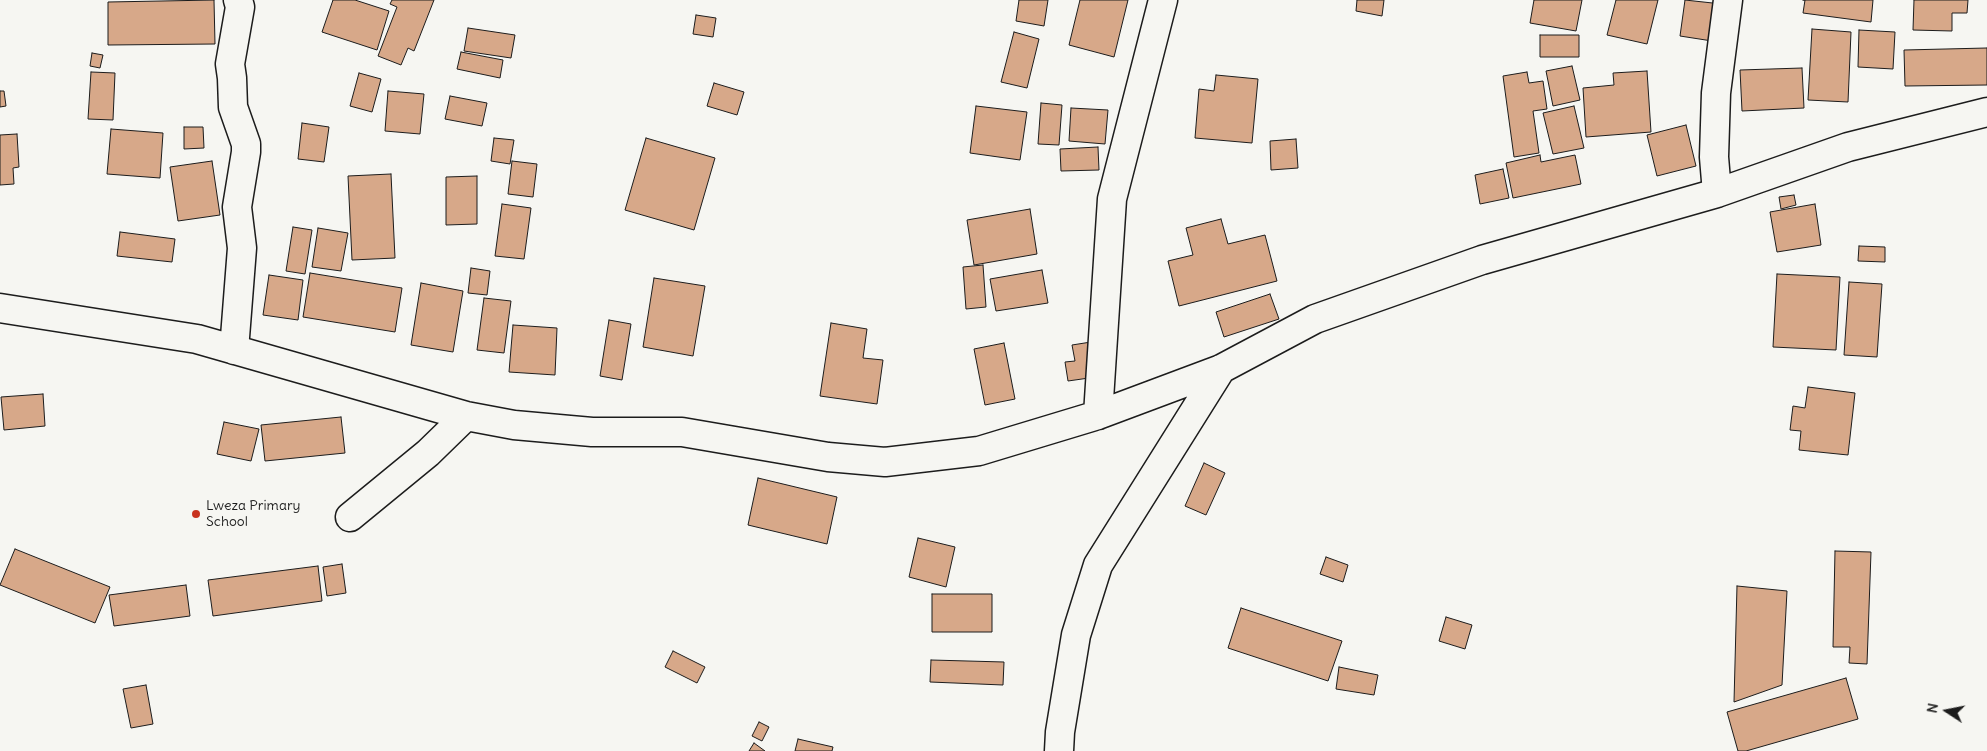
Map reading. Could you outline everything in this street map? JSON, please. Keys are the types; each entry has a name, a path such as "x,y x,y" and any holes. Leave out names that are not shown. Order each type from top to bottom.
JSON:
{"street":[{"path":"234,350 242,248 237,207 246,152 246,144 232,107 230,64 240,7 238,0"},
{"path":"1098,415 1112,199 1163,0"},
{"path":"1717,193 1714,156 1716,93 1728,0"},
{"path":"0,308 197,339 466,416 514,425 592,432 682,432 828,457 885,462 979,451 1098,415 1222,369 1315,319 1482,260 1717,193 1848,147 1987,112"},
{"path":"1059,751 1060,732 1076,635 1098,565 1222,369"},
{"path":"350,518 428,453 466,416"}],"building":[{"path":"214,0 215,44 108,45 108,2"},
{"path":"333,0 355,0 389,11 377,50 322,32"},
{"path":"392,0 434,0 414,51 408,48 401,65 378,56 397,7 390,4"},
{"path":"1019,0 1048,0 1044,26 1016,21"},
{"path":"1080,0 1128,0 1114,57 1069,45"},
{"path":"1357,0 1384,0 1382,16 1356,11"},
{"path":"1534,0 1582,0 1576,31 1530,23"},
{"path":"1616,0 1658,0 1647,44 1607,35"},
{"path":"1685,0 1731,5 1725,43 1680,36"},
{"path":"1805,0 1873,0 1871,22 1803,13"},
{"path":"1914,0 1968,0 1967,13 1952,13 1952,31 1913,30"},
{"path":"696,15 716,18 713,37 693,34"},
{"path":"468,28 515,35 511,58 464,51"},
{"path":"1812,29 1851,32 1848,102 1808,100"},
{"path":"1859,30 1895,32 1893,69 1858,67"},
{"path":"1014,32 1039,39 1027,88 1001,82"},
{"path":"1540,35 1579,35 1579,57 1540,57"},
{"path":"1987,48 1987,85 1905,86 1904,50"},
{"path":"461,52 503,60 500,78 457,69"},
{"path":"92,53 103,55 100,68 90,66"},
{"path":"1572,66 1580,100 1553,106 1546,71"},
{"path":"1802,68 1804,108 1742,111 1740,70"},
{"path":"1647,71 1651,132 1586,137 1583,88 1614,85 1613,73"},
{"path":"91,72 115,73 113,120 88,119"},
{"path":"1527,72 1529,83 1543,81 1547,109 1533,111 1539,153 1514,157 1503,76"},
{"path":"359,73 381,79 372,112 350,106"},
{"path":"1216,75 1258,79 1252,143 1195,138 1199,89 1214,91"},
{"path":"714,83 744,92 737,115 707,106"},
{"path":"0,91 4,91 6,106 0,107"},
{"path":"388,91 424,94 420,134 385,131"},
{"path":"450,96 487,103 482,126 445,119"},
{"path":"1041,103 1062,105 1059,145 1038,144"},
{"path":"976,106 1027,112 1020,160 970,153"},
{"path":"1574,106 1584,148 1553,154 1543,113"},
{"path":"1071,108 1108,110 1105,144 1069,141"},
{"path":"302,123 329,127 324,162 298,159"},
{"path":"1686,125 1696,166 1657,176 1647,135"},
{"path":"184,127 203,127 204,148 184,149"},
{"path":"111,129 163,133 160,178 107,174"},
{"path":"17,134 19,167 13,168 14,184 0,185 0,135"},
{"path":"494,138 514,140 510,164 491,161"},
{"path":"646,138 715,158 694,230 625,210"},
{"path":"1296,139 1298,168 1271,170 1270,141"},
{"path":"1098,147 1099,170 1061,171 1060,149"},
{"path":"1540,155 1541,162 1575,155 1581,184 1513,198 1506,163"},
{"path":"212,161 220,215 178,221 170,167"},
{"path":"512,161 537,164 533,197 508,194"},
{"path":"1503,169 1509,198 1480,204 1475,175"},
{"path":"391,174 395,258 352,260 348,176"},
{"path":"477,176 477,224 446,225 446,177"},
{"path":"1794,195 1796,205 1781,209 1779,197"},
{"path":"502,204 531,208 524,259 495,256"},
{"path":"1815,204 1821,245 1777,252 1770,212"},
{"path":"1030,209 1037,254 974,265 967,220"},
{"path":"1221,219 1228,244 1265,235 1277,281 1179,306 1168,261 1193,255 1186,228"},
{"path":"293,227 312,230 305,274 286,271"},
{"path":"318,228 348,233 341,271 312,267"},
{"path":"120,232 175,239 172,262 117,256"},
{"path":"1859,246 1885,247 1885,262 1858,261"},
{"path":"983,265 986,307 966,309 963,267"},
{"path":"471,268 490,271 487,295 468,293"},
{"path":"1042,270 1048,303 996,311 990,279"},
{"path":"310,273 402,288 395,332 303,317"},
{"path":"1777,274 1840,277 1836,350 1773,347"},
{"path":"269,275 303,280 298,320 263,315"},
{"path":"654,278 705,286 693,356 643,347"},
{"path":"1849,282 1882,284 1877,357 1844,355"},
{"path":"421,283 463,291 453,352 411,345"},
{"path":"1270,294 1279,319 1224,337 1216,312"},
{"path":"484,298 511,301 504,353 477,350"},
{"path":"609,320 631,324 622,380 600,376"},
{"path":"831,323 867,329 863,358 883,360 877,404 820,396"},
{"path":"513,325 557,328 555,375 509,372"},
{"path":"1091,342 1096,377 1068,381 1065,362 1075,361 1072,345"},
{"path":"1004,343 1015,399 985,405 974,349"},
{"path":"1808,387 1855,393 1848,455 1799,450 1801,431 1790,430 1793,406 1805,408"},
{"path":"43,394 45,426 4,430 1,397"},
{"path":"341,417 345,453 265,461 261,425"},
{"path":"224,422 259,429 251,461 217,454"},
{"path":"1204,463 1225,473 1206,515 1185,506"},
{"path":"758,478 837,497 827,544 748,525"},
{"path":"918,538 955,547 946,587 909,577"},
{"path":"15,549 110,587 95,623 0,585"},
{"path":"1835,551 1871,552 1867,664 1849,663 1850,647 1833,647"},
{"path":"1326,557 1348,565 1343,582 1320,574"},
{"path":"342,564 346,593 327,596 323,567"},
{"path":"318,566 322,601 213,616 208,580"},
{"path":"186,585 190,616 114,626 109,595"},
{"path":"1737,586 1787,591 1782,685 1734,702"},
{"path":"932,594 992,594 992,632 932,632"},
{"path":"1241,608 1342,641 1328,681 1228,648"},
{"path":"1446,617 1472,625 1465,649 1439,641"},
{"path":"673,651 705,667 697,683 665,667"},
{"path":"931,660 1004,662 1003,685 930,682"},
{"path":"1339,667 1378,675 1374,695 1336,689"},
{"path":"1846,678 1858,719 1746,751 1738,751 1727,712"},
{"path":"146,685 153,724 131,728 123,689"},
{"path":"759,722 769,727 762,741 752,736"},
{"path":"798,739 833,747 832,751 795,751"},
{"path":"754,743 765,751 749,751"}],"place":[{"name":"Lweza Primary School","path":"196,514"}]}
